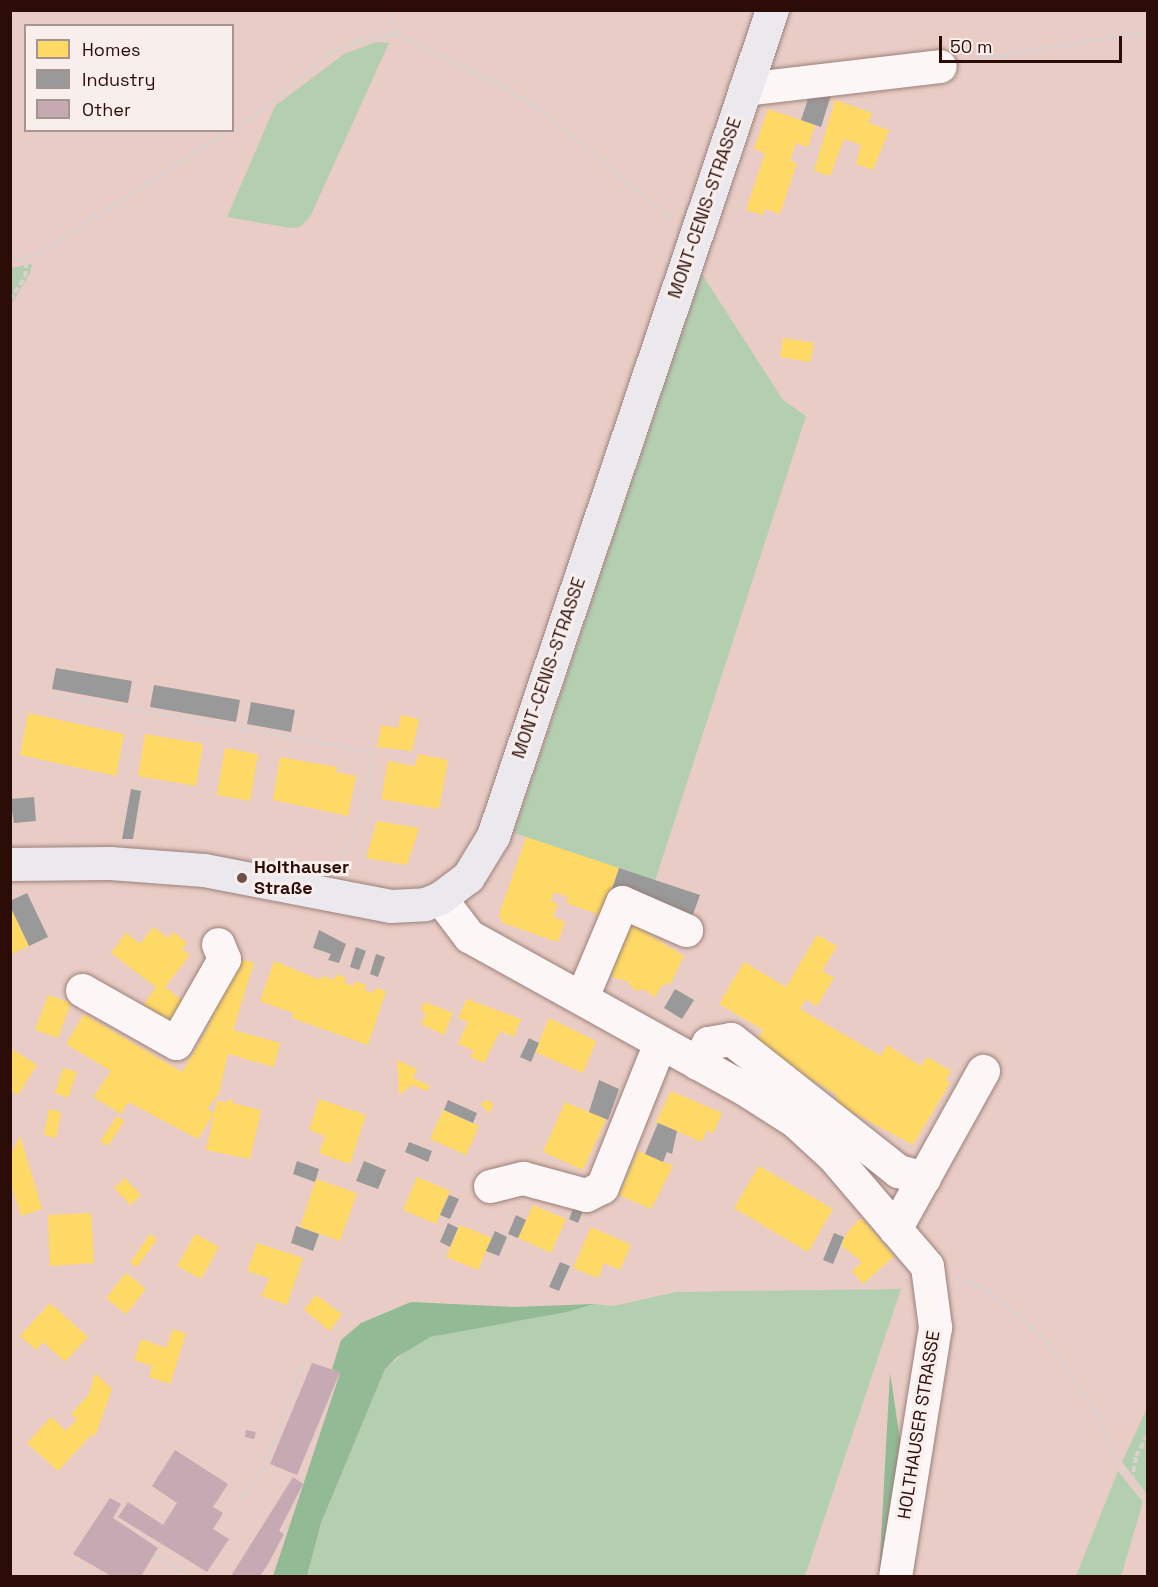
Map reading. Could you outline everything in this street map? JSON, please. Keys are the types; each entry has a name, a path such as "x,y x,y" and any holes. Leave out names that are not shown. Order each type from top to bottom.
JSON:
{"main road":[{"name":"MONT-CENIS-STRASSE","path":"10,864 166,866 391,906 425,904 441,898 468,877 493,836 772,10"}],"street":[{"path":"745,89 940,66"},
{"path":"441,898 469,936 698,1063 795,1121 831,1123 898,1171 924,1178"},
{"path":"582,998 622,902 686,930"},
{"path":"82,990 176,1043 224,959 218,944"},
{"path":"490,1186 523,1178 586,1196 602,1186 660,1043"},
{"path":"895,1229 982,1071"},
{"path":"831,1123 895,1229 927,1266"},
{"name":"HOLTHAUSER STRASSE","path":"895,1576 935,1327 927,1266"}],"path":[{"path":"389,10 397,34"},
{"path":"940,66 1148,32"},
{"path":"234,129 264,109 328,54 356,42 397,34 504,87 543,112 668,218 696,234"},
{"path":"10,262 27,259 229,132"},
{"path":"10,300 25,277 27,259"},
{"path":"53,694 374,752 363,816 324,894"},
{"path":"927,1266 987,1290 1033,1328 1057,1354 1096,1412 1117,1462 1148,1501"},
{"path":"240,1500 262,1470 305,1360"},
{"path":"1132,1482 1136,1456 1148,1434"},
{"path":"154,1555 188,1576"},
{"path":"75,1576 84,1561"}],"green space":[{"path":"376,42 389,43 310,217 300,227 291,228 227,217 275,106 344,54"},
{"path":"32,264 30,273 11,305 11,268"},
{"path":"702,274 783,400 806,416 655,881 514,833"},
{"path":"901,1289 805,1576 307,1576 321,1523 385,1369 411,1347 430,1337 567,1312 594,1304 613,1306 676,1292"},
{"path":"411,1302 514,1307 594,1304 567,1312 430,1337 397,1357 385,1369 321,1523 307,1576 273,1576 340,1373 332,1369 341,1340 361,1323"},
{"path":"890,1373 901,1446 879,1576"},
{"path":"1147,1408 1148,1494 1122,1462"},
{"path":"1118,1471 1143,1502 1121,1576 1076,1576"}],"building: Homes":[{"path":"835,100 872,113 868,123 889,130 873,170 856,164 861,145 844,139 830,176 814,171"},
{"path":"768,109 815,125 808,147 796,143 790,161 797,163 780,214 765,209 763,215 746,210 765,153 754,149"},
{"path":"783,338 814,343 810,362 780,357"},
{"path":"28,713 124,734 116,776 20,755"},
{"path":"401,715 419,719 412,751 377,747 381,725 398,728"},
{"path":"145,734 203,744 196,786 138,776"},
{"path":"225,748 258,754 250,801 217,795"},
{"path":"418,754 448,760 439,809 381,799 388,761 415,766"},
{"path":"280,757 337,767 336,772 356,776 348,816 273,800"},
{"path":"377,821 419,828 407,865 366,858"},
{"path":"526,837 619,868 603,916 566,903 568,897 554,892 551,901 558,904 553,917 565,922 558,942 503,923 499,915"},
{"path":"10,906 29,946 10,955"},
{"path":"627,921 684,956 671,983 662,985 655,997 643,989 635,991 627,981 613,978 612,970 601,964"},
{"path":"153,927 168,938 173,932 187,943 182,949 190,955 165,987 186,1003 171,1024 144,1004 156,987 111,953 126,933 140,944"},
{"path":"817,935 837,946 822,971 834,978 817,1006 806,999 800,1009 881,1056 887,1045 921,1066 927,1057 951,1071 946,1080 950,1083 913,1145 833,1102 837,1095 754,1045 763,1030 719,1004 744,962 786,987"},
{"path":"236,958 254,963 233,1030 280,1043 274,1067 228,1054 219,1093 207,1109 214,1113 198,1139 128,1102 121,1114 93,1097 111,1071 66,1044 84,1014 182,1072 208,1028 222,983"},
{"path":"274,961 320,980 323,976 334,980 336,974 346,978 344,983 354,986 355,981 366,985 364,990 373,993 375,988 386,991 368,1045 292,1018 293,1013 260,1001"},
{"path":"48,995 71,1003 58,1038 35,1030"},
{"path":"467,999 521,1019 514,1037 500,1031 484,1063 470,1057 473,1050 458,1044 468,1022 458,1018"},
{"path":"424,1002 453,1013 444,1035 421,1024 426,1013 421,1010"},
{"path":"549,1018 596,1041 583,1073 535,1052"},
{"path":"10,1048 37,1065 18,1095 10,1090"},
{"path":"397,1060 417,1069 413,1078 430,1086 427,1091 412,1085 399,1095"},
{"path":"63,1068 77,1072 68,1098 55,1093"},
{"path":"671,1091 722,1113 713,1134 707,1130 702,1142 656,1122"},
{"path":"228,1099 233,1100 232,1103 261,1110 250,1159 206,1150 217,1100 227,1103"},
{"path":"319,1099 366,1115 350,1164 319,1153 325,1136 309,1130"},
{"path":"487,1100 492,1103 493,1108 488,1113 481,1104"},
{"path":"565,1102 606,1119 583,1170 543,1152"},
{"path":"49,1109 61,1112 56,1138 44,1135"},
{"path":"443,1110 479,1126 466,1155 430,1139"},
{"path":"117,1116 124,1121 108,1146 100,1141"},
{"path":"20,1136 42,1209 21,1216 10,1181 10,1156"},
{"path":"638,1151 673,1166 651,1209 619,1195"},
{"path":"759,1166 833,1209 808,1252 734,1208"},
{"path":"417,1177 450,1191 436,1224 403,1210"},
{"path":"125,1178 141,1195 130,1205 114,1188"},
{"path":"316,1179 357,1193 340,1241 300,1227"},
{"path":"533,1205 566,1219 551,1253 518,1238"},
{"path":"91,1213 94,1263 50,1266 48,1215"},
{"path":"861,1218 894,1256 863,1284 852,1271 862,1262 841,1245 848,1231"},
{"path":"460,1225 492,1238 478,1270 446,1257"},
{"path":"591,1227 631,1245 620,1270 604,1263 598,1278 573,1268"},
{"path":"150,1234 157,1239 137,1267 130,1263"},
{"path":"195,1234 219,1247 201,1279 177,1266"},
{"path":"257,1243 303,1258 287,1305 259,1295 263,1294 269,1278 247,1271"},
{"path":"126,1273 146,1289 126,1314 106,1298"},
{"path":"316,1295 342,1314 330,1331 304,1310"},
{"path":"50,1303 88,1337 65,1362 43,1342 36,1350 20,1336"},
{"path":"173,1329 186,1334 170,1384 149,1377 152,1366 134,1360 141,1339 166,1348"},
{"path":"95,1373 112,1389 95,1436 92,1434 58,1471 27,1443 51,1417 66,1431 77,1419 71,1414 89,1394"}],"building: Industry":[{"path":"811,90 832,92 821,127 801,120"},
{"path":"56,668 132,681 128,703 52,689"},
{"path":"154,685 240,700 236,722 150,707"},
{"path":"251,702 295,710 291,732 247,724"},
{"path":"131,789 141,791 133,839 122,839"},
{"path":"34,797 36,821 14,823 10,799"},
{"path":"619,868 700,895 692,917 612,889"},
{"path":"27,893 48,937 29,946 10,906 10,901"},
{"path":"319,930 346,944 339,963 328,960 331,954 313,948"},
{"path":"356,947 366,951 359,970 350,967"},
{"path":"376,954 385,957 378,977 370,974"},
{"path":"675,989 694,1000 682,1019 664,1008"},
{"path":"529,1038 539,1043 531,1062 520,1057"},
{"path":"599,1080 619,1089 608,1120 589,1112"},
{"path":"448,1100 477,1113 473,1123 444,1110"},
{"path":"658,1123 677,1131 672,1154 667,1152 663,1162 645,1154"},
{"path":"409,1142 432,1151 428,1162 405,1152"},
{"path":"297,1161 319,1169 315,1182 293,1174"},
{"path":"364,1161 386,1170 378,1189 356,1181"},
{"path":"449,1195 459,1199 450,1219 440,1215"},
{"path":"576,1202 585,1206 578,1223 569,1219"},
{"path":"516,1215 526,1220 518,1238 508,1234"},
{"path":"448,1223 458,1228 450,1247 440,1242"},
{"path":"296,1226 319,1234 313,1251 291,1243"},
{"path":"495,1231 507,1237 499,1256 486,1251"},
{"path":"834,1233 844,1237 833,1264 823,1260"},
{"path":"560,1262 570,1266 559,1291 549,1287"}],"building: Other":[{"path":"312,1363 340,1372 297,1475 270,1464"},
{"path":"246,1430 256,1432 254,1439 245,1437"},
{"path":"175,1450 228,1484 213,1507 223,1513 213,1529 229,1539 207,1572 118,1517 128,1502 163,1525 177,1503 152,1486"},
{"path":"293,1477 303,1484 279,1531 284,1534 268,1564 260,1576 231,1576"},
{"path":"110,1498 121,1504 113,1518 158,1548 141,1576 111,1576 73,1554"}],"place":[{"name":"Holthauser Straße","path":"242,878"}]}
